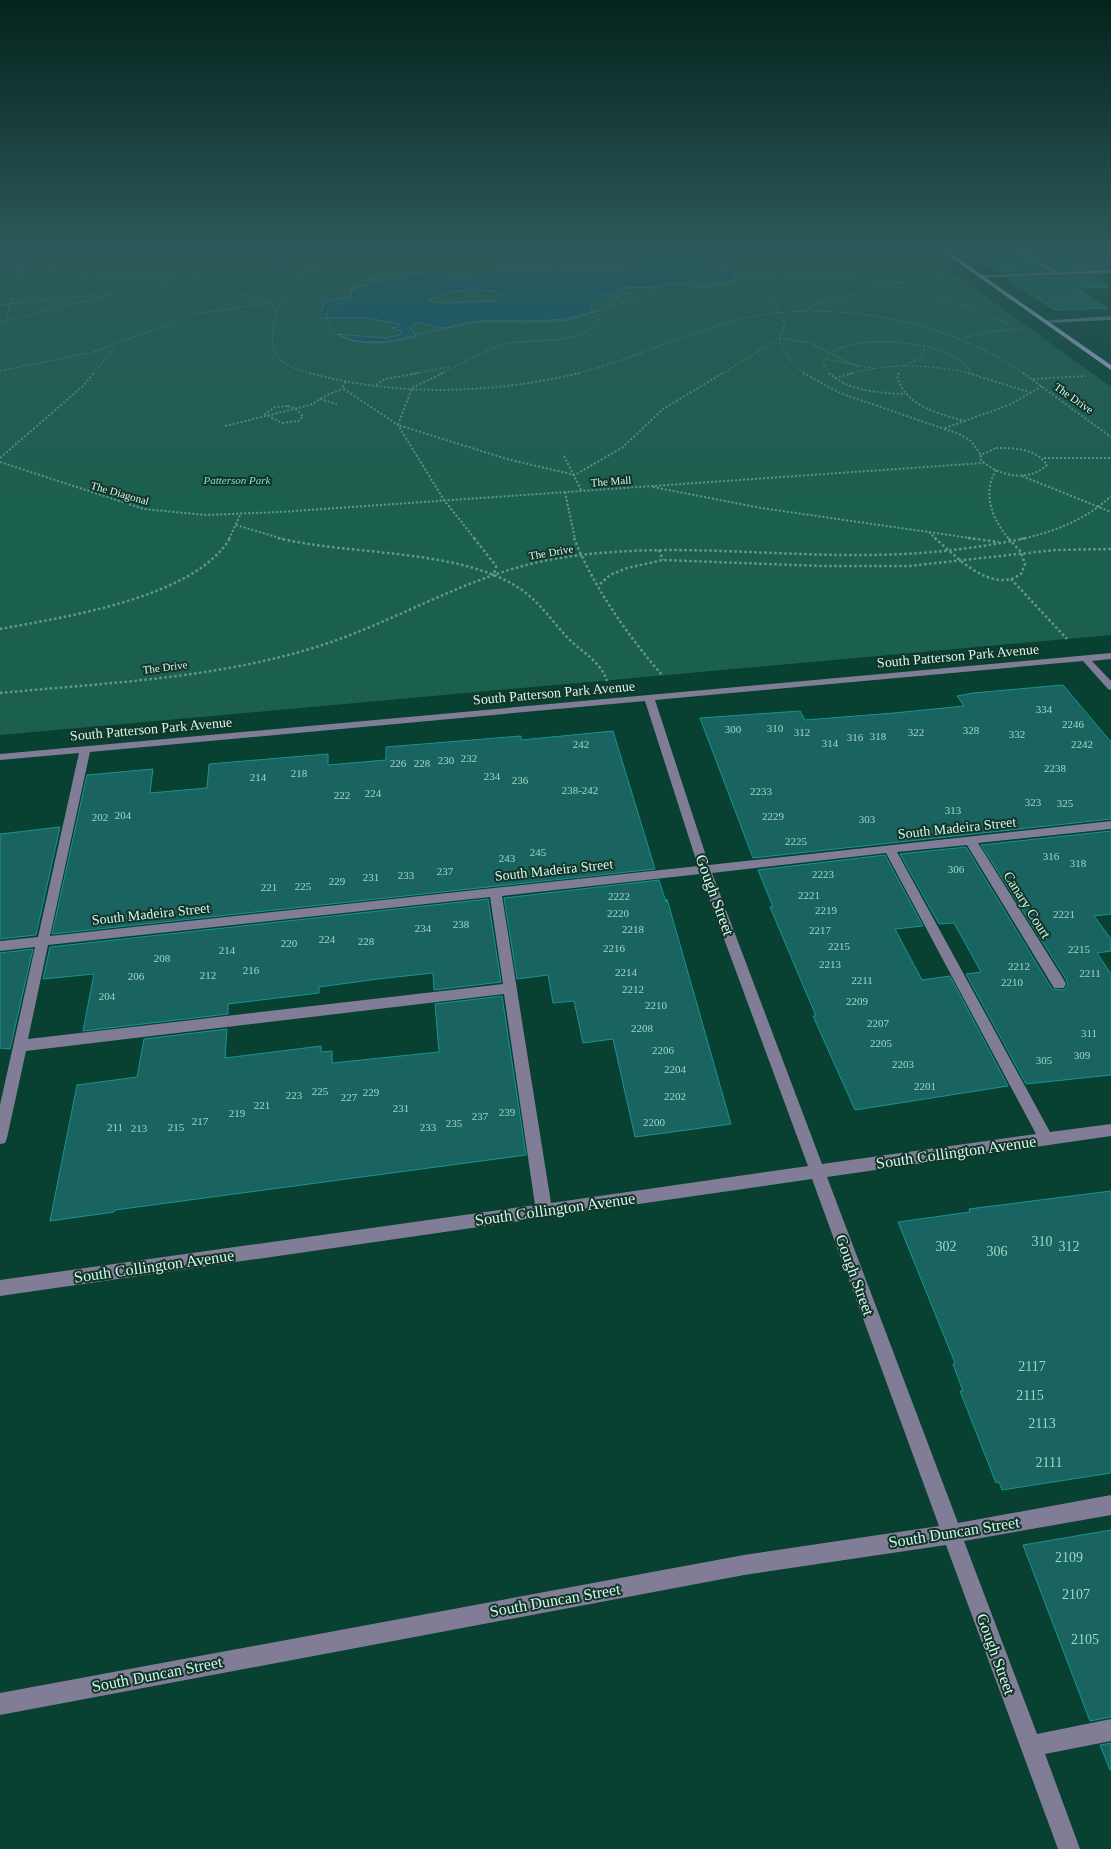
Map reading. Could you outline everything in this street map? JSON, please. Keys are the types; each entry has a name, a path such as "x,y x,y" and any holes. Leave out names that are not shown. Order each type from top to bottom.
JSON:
{"main road":[{"path":"1061,332 1111,368"}],"street":[{"name":"South Patterson Park Avenue","path":"0,757 1111,656"},
{"path":"1085,658 1111,687"},
{"name":"Gough Street","path":"649,698 705,870 1069,1849"},
{"path":"0,1138 85,749"},
{"name":"South Madeira Street","path":"0,946 971,842 1111,825"},
{"name":"Canary Court","path":"971,842 1058,984"},
{"path":"890,850 1047,1140"},
{"path":"495,892 544,1211"},
{"path":"20,1046 510,988"},
{"name":"South Collington Avenue","path":"0,1288 1111,1130"},
{"name":"South Duncan Street","path":"0,1704 744,1565 952,1534 1111,1505"},
{"path":"1030,1746 1111,1730"}],"path":[{"path":"1,370 57,361 116,345 149,332"},
{"name":"The Drive","path":"272,332 271,338 275,353 302,370 346,382 412,388 491,388 554,379 621,361 697,332"},
{"path":"335,332 351,341 384,342 436,332"},
{"path":"398,425 412,388 455,366 504,344 555,340 585,332"},
{"path":"782,332 780,338 787,354 797,368 822,385 862,402 945,428 970,441 981,455 983,463 996,470 1019,475 1111,512"},
{"name":"The Drive","path":"943,332 963,338 1001,357 1111,437"},
{"path":"963,338 989,332"},
{"path":"344,389 398,425 507,459 575,475 623,447 664,409 780,338 810,343 858,367"},
{"path":"905,394 868,390 834,378 823,367 824,359 831,352 846,345 879,341 924,347 960,360 971,369 971,373"},
{"path":"0,460 84,385 116,345"},
{"path":"889,368 921,359 924,355 924,347"},
{"path":"824,359 858,367 904,367 971,373 999,380 1032,392"},
{"path":"375,385 385,379 455,366"},
{"path":"904,367 897,376 900,389 905,394 934,411 964,421"},
{"path":"834,378 877,368"},
{"path":"1032,379 1085,376"},
{"path":"344,389 343,386 346,382"},
{"path":"945,428 1001,409 1042,386"},
{"path":"225,426 296,409 344,389"},
{"path":"319,399 337,404"},
{"path":"288,406 296,409 303,416 299,421 282,423 265,414 275,407 288,406"},
{"path":"398,425 444,500 496,566 493,574"},
{"path":"981,455 986,451 1007,448 1027,451 1043,458 1111,458"},
{"path":"564,456 581,490"},
{"path":"1019,475 1043,470 1047,465 1043,458"},
{"name":"The Diagonal","path":"0,460 144,509 205,515 240,515"},
{"name":"The Mall","path":"240,515 983,463"},
{"path":"928,531 962,562 979,573 1011,579 1020,576 1025,569 1024,553 1011,542 999,524 991,501 989,485 996,470"},
{"path":"648,486 753,507 1002,543"},
{"path":"565,492 572,532 582,555 600,584 616,617 633,642 664,677"},
{"name":"The Drive","path":"0,693 177,675 272,658 313,648 493,574 527,565 582,555 659,550 853,556 950,551 1011,542 1071,523 1111,496"},
{"path":"0,629 94,609 168,584 199,569 220,552 229,540 240,515"},
{"path":"236,525 272,537 305,544 445,563 493,574 516,586 543,606 568,638 605,672 607,681"},
{"path":"600,584 610,575 627,568 663,560 873,567 962,562 1055,550 1111,548"},
{"path":"659,550 663,560"},
{"path":"1011,579 1069,642"}],"green space":[{"name":"Patterson Park","path":"0,332 1035,332 1111,387 1111,635 0,735"}],"water":[{"path":"401,332 413,332 416,336 376,343 356,341 337,334 387,338 402,334"}],"building":[{"path":"1063,685 1111,742 1111,819 753,858 700,718 800,711 805,720 894,713 964,706 957,696 973,693"},
{"path":"613,731 655,869 52,934 87,775 153,769 150,793 207,788 209,764 328,754 328,765 386,760 386,747 521,736 521,740"},
{"path":"60,827 36,935 0,939 0,834"},
{"path":"1111,831 1111,914 1094,916 1111,939 1111,951 1097,953 1111,974 1111,1075 1026,1084 966,974 981,972 954,923 939,924 900,854 966,847 1052,989 1064,990 1068,985 1066,979 981,845"},
{"path":"885,855 923,926 895,929 922,980 950,976 1008,1086 855,1110 813,1016 816,1016 770,907 773,907 758,870"},
{"path":"659,880 666,902 667,899 731,1124 635,1137 613,1039 583,1043 574,1001 553,1003 548,975 517,979 504,898"},
{"path":"488,899 501,982 434,990 433,973 378,979 319,987 319,993 228,1004 228,1014 83,1031 94,974 43,979 50,947"},
{"path":"33,949 10,1049 0,1048 0,953"},
{"path":"502,996 526,1155 115,1210 114,1212 50,1221 77,1085 137,1077 144,1039 227,1029 225,1058 321,1046 321,1052 332,1051 332,1063 439,1052 435,1004"},
{"path":"1111,1191 1111,1473 1002,1490 999,1482 996,1483 960,1391 963,1391 953,1364 955,1363 898,1222 970,1212 969,1209"},
{"path":"1111,1530 1111,1717 1090,1721 1023,1545"},
{"path":"1111,1743 1111,1770 1110,1770 1100,1745"}]}
